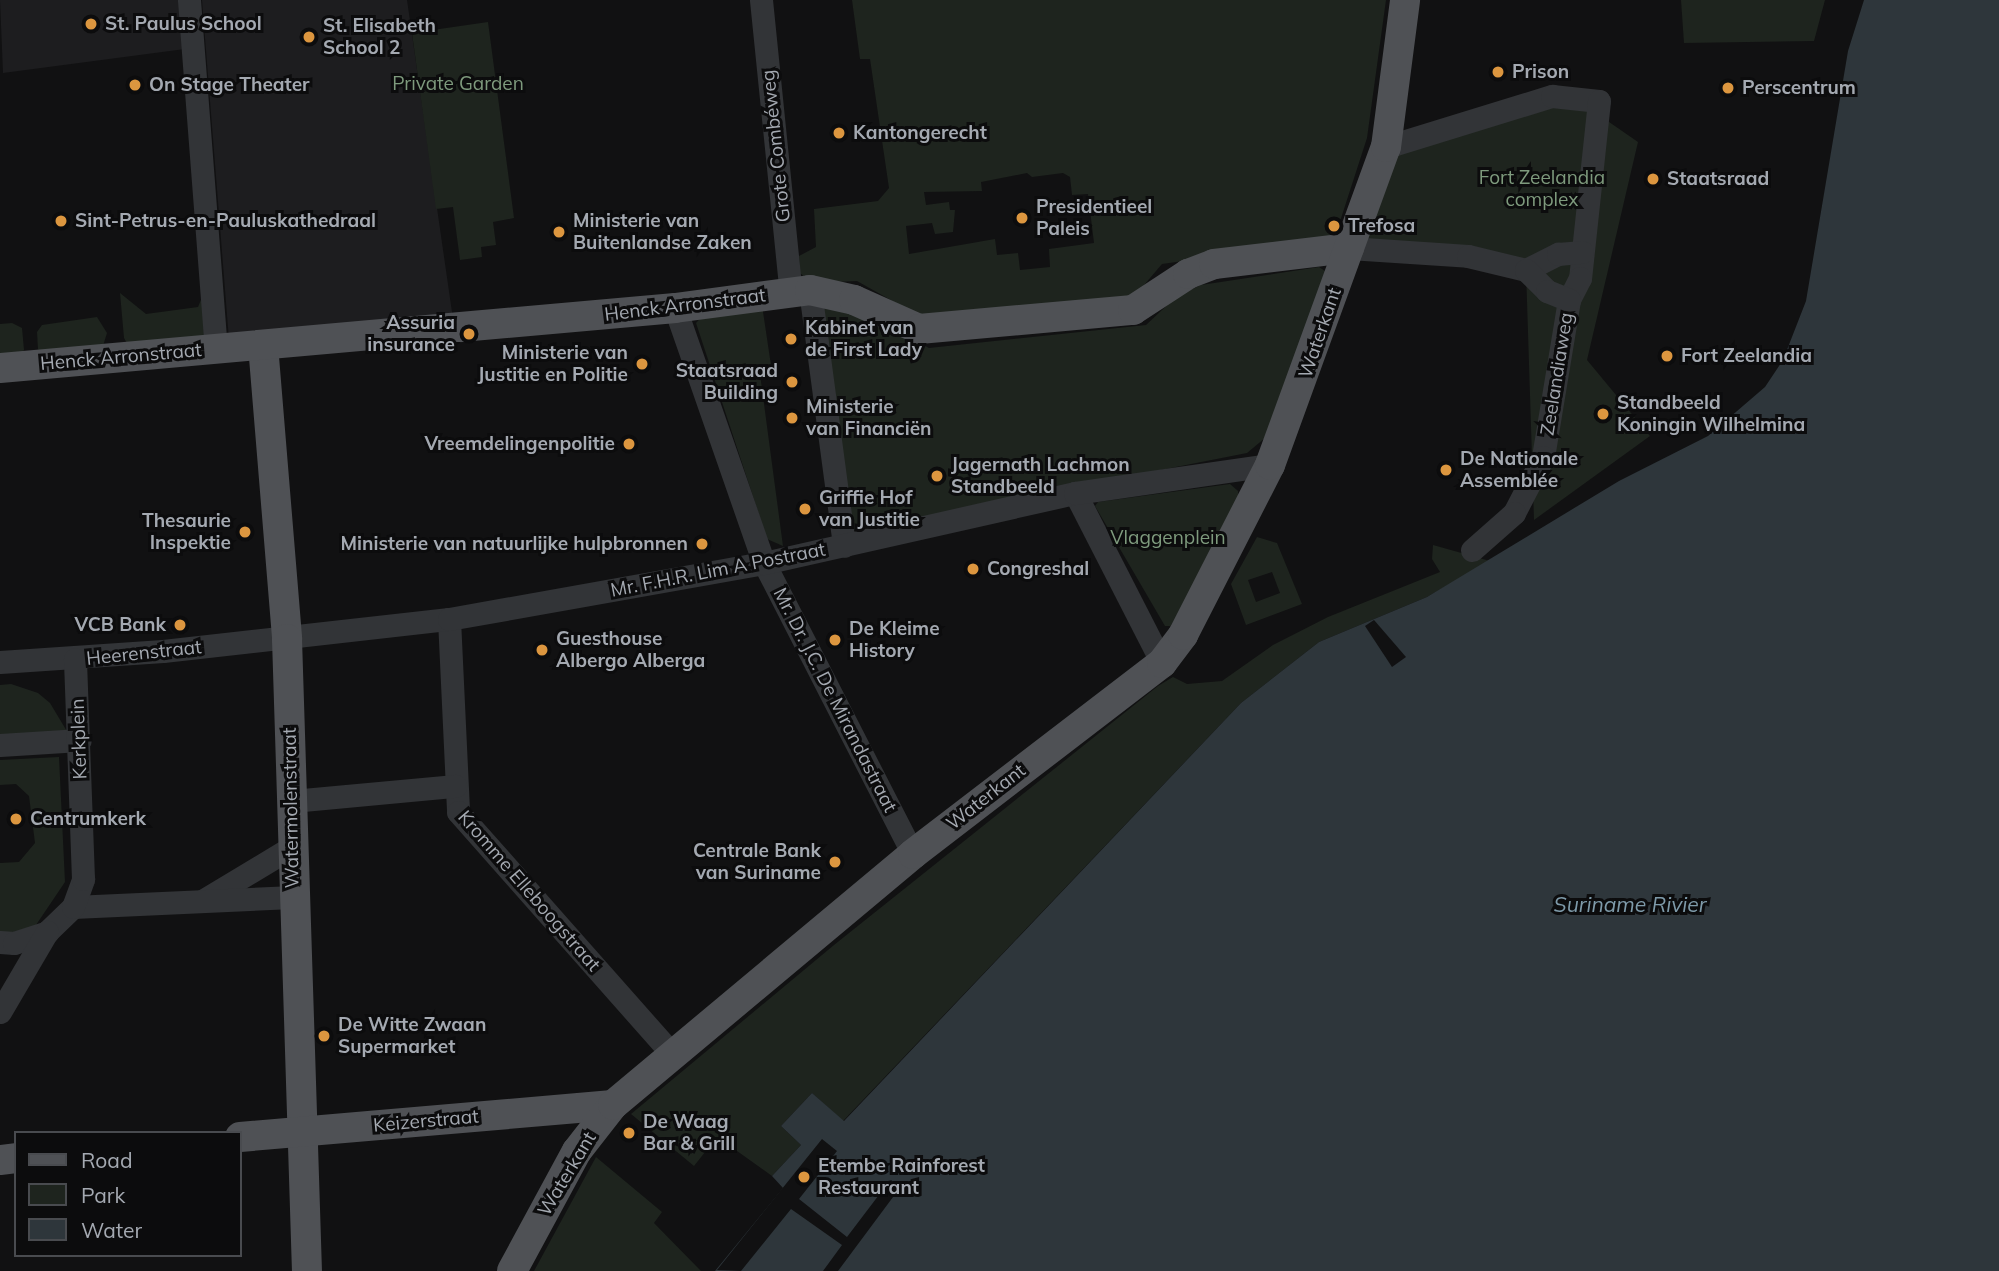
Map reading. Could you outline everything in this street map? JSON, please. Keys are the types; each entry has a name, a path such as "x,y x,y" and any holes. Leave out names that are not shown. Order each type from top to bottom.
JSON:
{"main road":[{"name":"Waterkant","path":"512,1271 577,1151 613,1105 671,1053 913,854 1162,663 1221,564 1269,465 1386,147 1405,0"},
{"name":"Henck Arronstraat","path":"0,368 675,308 801,291 854,300 919,329 1133,310 1155,300 1188,274 1214,264 1349,247"},
{"name":"Watermolenstraat","path":"263,345 287,639 293,897 305,1131 307,1271"},
{"name":"Keizerstraat","path":"242,1137 613,1105"}],"street":[{"path":"189,0 216,349"},
{"name":"Grote Combéweg","path":"761,0 801,291 844,546"},
{"name":"Zeelandiaweg","path":"1386,147 1552,96 1599,101 1580,278 1569,300 1543,457 1514,513 1472,550"},
{"path":"1349,247 1468,257 1526,270 1547,291 1569,300"},
{"path":"1526,270 1558,254 1581,252"},
{"name":"Mr. Dr. J.C. De Mirandastraat","path":"675,308 764,563 913,854"},
{"name":"Mr. F.H.R. Lim A Postraat","path":"287,639 449,619 764,563 1075,493 1269,465"},
{"path":"1075,493 1162,663"},
{"name":"Kromme Elleboogstraat","path":"449,619 455,786 460,815 671,1053"},
{"name":"Heerenstraat","path":"0,662 75,659 287,639"},
{"name":"Kerkplein","path":"0,1012 47,932 73,907 83,879 75,659"},
{"path":"0,745 80,740"},
{"path":"292,801 455,786"},
{"path":"200,902 292,847"},
{"path":"73,907 293,897"},
{"name":"Kerkplein","path":"0,943 14,943 47,932"}],"shaded area":[{"name":"St. Paulus School","path":"0,0 180,0 185,49 3,73"},
{"path":"202,0 407,0 453,319 229,340"}],"green space":[{"path":"852,0 1386,0 1367,138 1334,240 1162,264 1133,298 921,317 857,281 812,283 800,273 799,256 816,247 814,209 878,201 889,188 870,59 860,59","holes":["1027,173 1032,177 1063,173 1070,177 1072,195 1088,194 1094,243 1049,249 1050,267 1020,270 1018,253 997,255 995,239 909,254 906,226 932,223 935,234 953,232 955,210 950,210 949,202 926,205 924,192 982,191 981,182"]},
{"path":"1681,0 1825,0 1814,41 1684,43"},
{"name":"Private Garden","path":"488,22 514,218 493,222 496,245 481,247 482,257 460,260 453,207 436,209 412,33"},
{"name":"Fort Zeelandia complex","path":"1558,97 1599,115 1638,142 1587,360 1650,436 1534,520 1526,270 1349,248 1386,147"},
{"path":"1319,267 1328,273 1265,438 1247,453 846,532 817,299 854,307 929,348 1146,325 1178,295 1201,285"},
{"path":"205,290 209,328 203,337 128,345 124,338 120,293 146,314 198,307"},
{"path":"762,305 772,372 760,374 783,546 767,539 696,323 707,311"},
{"path":"97,317 107,333 102,349 43,356 38,349 37,332 42,325"},
{"path":"12,323 22,328 24,350 18,357 0,359 0,324"},
{"name":"Vlaggenplein","path":"1230,484 1238,491 1239,503 1171,626 1165,626 1095,506 1098,502"},
{"path":"1257,537 1277,543 1302,604 1246,625 1231,584","holes":["1272,572 1280,593 1256,602 1248,580"]},
{"path":"1433,545 1490,561 1427,597 1319,642 1241,703 843,1121 812,1093 781,1126 801,1145 772,1176 723,1141 720,1146 713,1142 694,1166 631,1114 834,945 1158,686 1173,677 1187,684 1222,681 1273,645 1328,617 1440,572 1432,559"},
{"path":"11,684 38,693 50,703 68,733 0,736 0,685"},
{"path":"59,757 65,882 36,925 17,932 0,932 0,863 19,862 35,843 29,796 16,784 0,785 0,760"},
{"path":"596,1157 662,1212 654,1223 701,1271 534,1271"}],"water":[{"name":"Suriname Rivier","path":"1864,0 1999,0 1999,1271 715,1271 783,1188 772,1176 801,1145 781,1126 812,1093 844,1121 1241,703 1319,642 1427,597 1619,481 1708,436 1765,387 1783,360 1806,301 1848,51"}],"pier":[{"path":"1374,620 1406,657 1392,667 1365,626"},
{"name":"Etembe Rainforest Restaurant","path":"822,1139 837,1151 799,1199 847,1237 888,1183 899,1189 838,1271 823,1271 842,1245 791,1209 741,1271 717,1270"}],"place":[{"name":"St. Paulus School","path":"91,24"},
{"name":"St. Elisabeth School 2","path":"309,37"},
{"name":"Prison","path":"1498,72"},
{"name":"On Stage Theater","path":"135,85"},
{"name":"Perscentrum","path":"1728,88"},
{"name":"Kantongerecht","path":"839,133"},
{"name":"Staatsraad","path":"1653,179"},
{"name":"Presidentieel Paleis","path":"1022,218"},
{"name":"Sint-Petrus-en-Pauluskathedraal","path":"61,221"},
{"name":"Trefosa","path":"1334,226"},
{"name":"Ministerie van Buitenlandse Zaken","path":"559,232"},
{"name":"Assuria insurance","path":"469,334"},
{"name":"Kabinet van de First Lady","path":"791,339"},
{"name":"Fort Zeelandia","path":"1667,356"},
{"name":"Ministerie van Justitie en Politie","path":"642,364"},
{"name":"Staatsraad Building","path":"792,382"},
{"name":"Standbeeld Koningin Wilhelmina","path":"1603,414"},
{"name":"Ministerie van Financiën","path":"792,418"},
{"name":"Vreemdelingenpolitie","path":"629,444"},
{"name":"De Nationale Assemblée","path":"1446,470"},
{"name":"Jagernath Lachmon Standbeeld","path":"937,476"},
{"name":"Griffie Hof van Justitie","path":"805,509"},
{"name":"Thesaurie Inspektie","path":"245,532"},
{"name":"Ministerie van natuurlijke hulpbronnen","path":"702,544"},
{"name":"Congreshal","path":"973,569"},
{"name":"VCB Bank","path":"180,625"},
{"name":"De Kleime History","path":"835,640"},
{"name":"Guesthouse Albergo Alberga","path":"542,650"},
{"name":"Centrumkerk","path":"16,819"},
{"name":"Centrale Bank van Suriname","path":"835,862"},
{"name":"De Witte Zwaan Supermarket","path":"324,1036"},
{"name":"De Waag Bar & Grill","path":"629,1133"},
{"name":"Etembe Rainforest Restaurant","path":"804,1177"}]}
